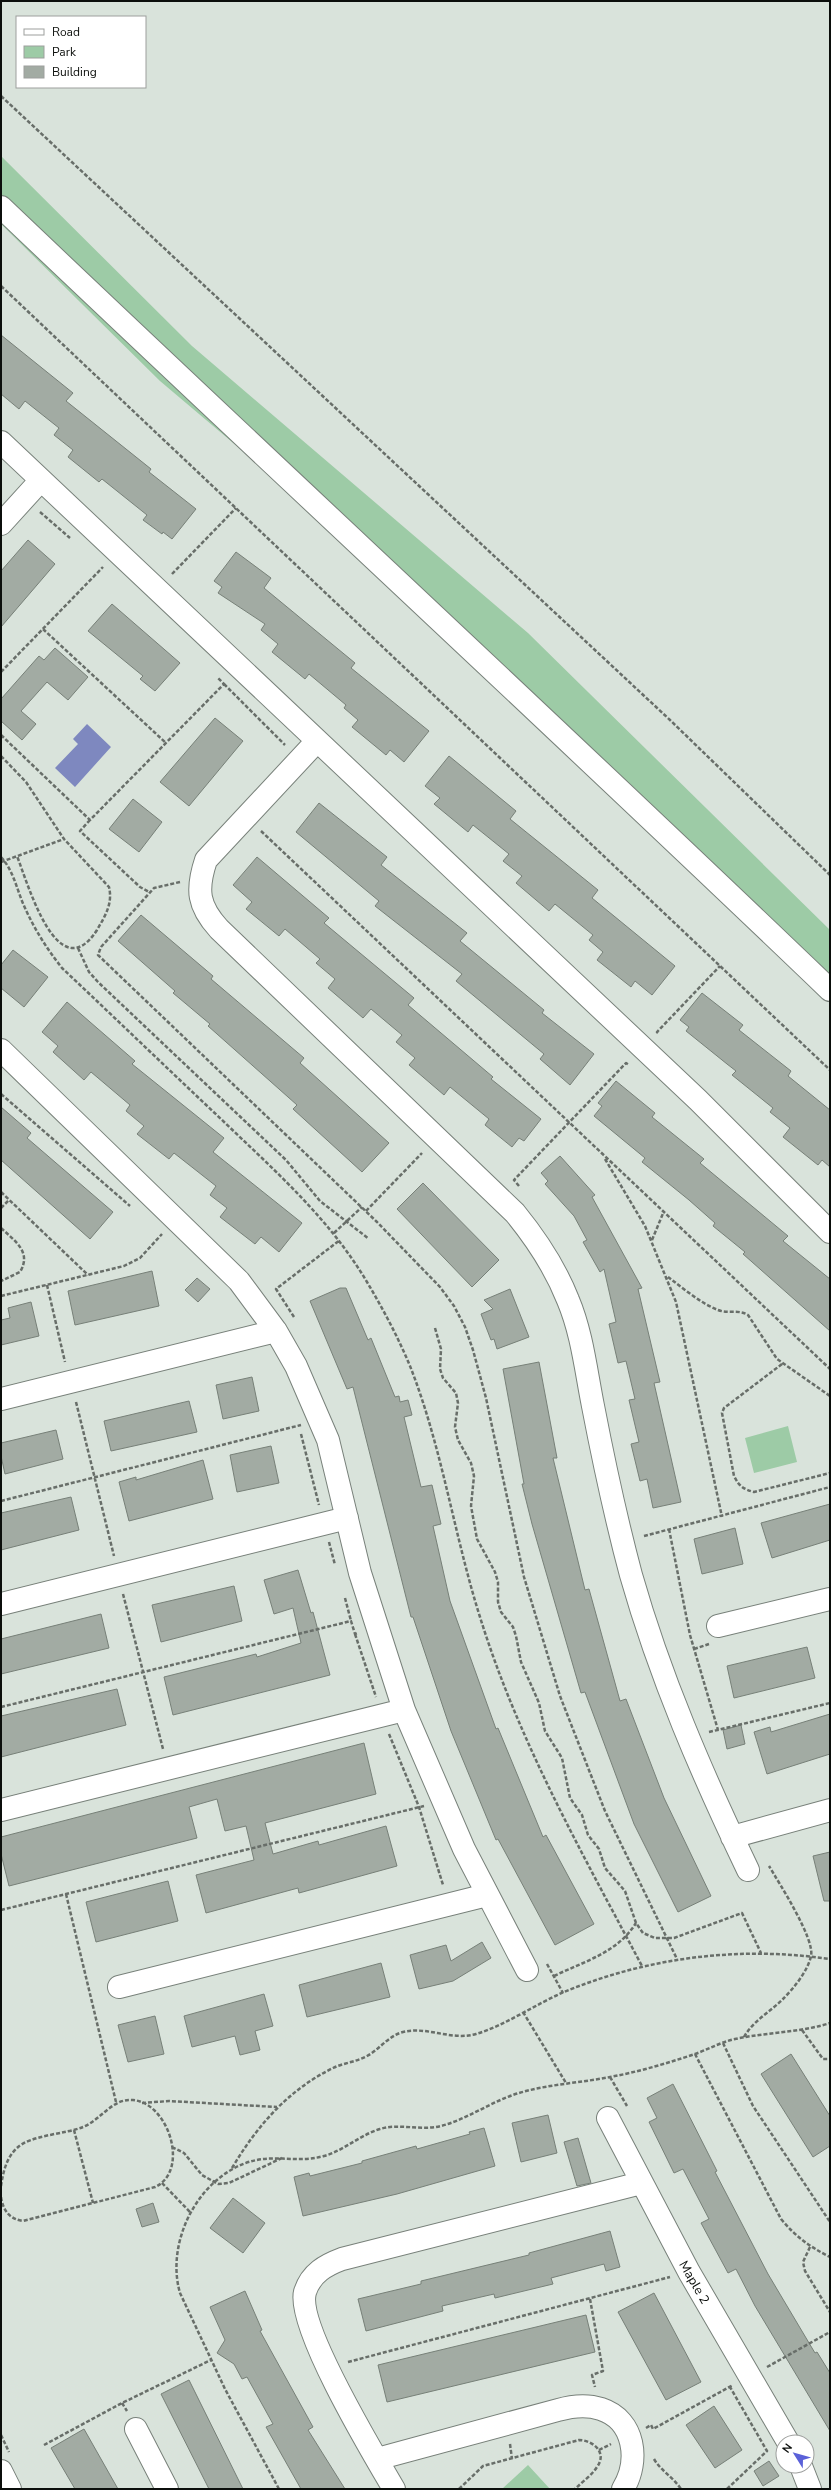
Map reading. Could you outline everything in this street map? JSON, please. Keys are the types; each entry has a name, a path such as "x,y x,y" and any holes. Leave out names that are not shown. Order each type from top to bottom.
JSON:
{"street":[{"path":"1,207 296,488 674,840 830,990"},
{"path":"1,442 698,1100 830,1232"},
{"path":"1,524 41,480"},
{"path":"317,741 206,860 200,878 200,898 207,915 220,929 515,1213 534,1236 550,1261 569,1301 579,1336 603,1456 631,1574 648,1631 693,1750 748,1870"},
{"path":"1,1050 239,1281 276,1330 296,1366 321,1420 339,1478 347,1518 376,1628 404,1710 442,1801 487,1896 527,1970"},
{"path":"1,1399 276,1330"},
{"path":"1,1604 347,1518"},
{"path":"718,1626 830,1598"},
{"path":"1,1810 404,1710"},
{"path":"732,1837 830,1810"},
{"path":"118,1987 487,1896"},
{"name":"Maple 2","path":"608,2118 689,2272 783,2434"},
{"path":"394,2489 328,2367 309,2326 304,2309 305,2292 313,2276 326,2265 641,2182"},
{"path":"377,2459 572,2406 600,2408 613,2415 623,2425 629,2436 633,2450 633,2464 630,2478 623,2489"},
{"path":"136,2429 167,2489"},
{"path":"1,2471 10,2489"}],"path":[{"path":"1,96 670,720 830,874"},
{"path":"1,286 830,1070"},
{"path":"25,499 72,540"},
{"path":"43,629 166,743"},
{"path":"228,656 212,672 300,760"},
{"path":"149,892 140,887 80,831 224,684"},
{"path":"1,735 90,820"},
{"path":"1,756 31,788 64,839 109,888 111,897 109,907 88,943 78,948 67,948 58,942 49,931 36,904 17,856"},
{"path":"246,816 830,1369"},
{"path":"3,862 64,839"},
{"path":"1,857 40,939 62,968 286,1181 340,1240 390,1322 410,1367 426,1412 480,1619 520,1724 568,1827 642,1966"},
{"path":"200,878 160,885 149,892 98,950 101,960 366,1211 440,1287 465,1327 486,1398 510,1517 545,1652 565,1710 605,1811 677,1959"},
{"path":"78,948 86,966 98,982 286,1160 320,1201 369,1239"},
{"path":"662,1037 657,1032 720,966"},
{"path":"515,1213 528,1198 514,1180 626,1063 632,1068"},
{"path":"366,1211 421,1152 426,1157"},
{"path":"603,1155 652,1240 676,1302 722,1517"},
{"path":"1,1192 88,1275"},
{"path":"1,1208 9,1200"},
{"path":"334,1233 362,1207"},
{"path":"652,1240 664,1211"},
{"path":"1,1296 124,1266 136,1260 176,1219"},
{"path":"1,1228 21,1246 25,1260 20,1272 1,1281"},
{"path":"276,1330 298,1324 276,1289 340,1240"},
{"path":"667,1277 714,1308 727,1312 741,1311 748,1315 772,1353 782,1364 830,1396"},
{"path":"47,1285 162,1749 170,1747"},
{"path":"435,1328 440,1343 440,1369 443,1378 456,1393 458,1403 455,1427 458,1440 471,1463 474,1476 471,1506 472,1522 477,1539 495,1572 501,1612 513,1627 521,1662 539,1702 545,1731 562,1758 570,1798 582,1815 588,1835 599,1849 605,1868 629,1899 636,1923 643,1933 654,1938 667,1939 742,1913 761,1953"},
{"path":"782,1364 724,1408 722,1413 734,1476 738,1484 745,1490 754,1492 830,1473"},
{"path":"1,1501 321,1420"},
{"path":"645,1541 643,1534 722,1517 830,1487"},
{"path":"669,1529 690,1635 718,1730"},
{"path":"1,1707 351,1621 382,1715 419,1807 450,1905"},
{"path":"355,1634 376,1628"},
{"path":"693,1750 711,1745 708,1732 830,1703"},
{"path":"1,1910 442,1801"},
{"path":"743,2037 753,2025 784,1998 804,1971 811,1956 810,1944 805,1931 766,1860 748,1870"},
{"path":"66,1894 116,2102"},
{"path":"554,1976 614,1948 627,1938 636,1923"},
{"path":"231,2169 260,2126 278,2107 319,2075 335,2066 368,2056 394,2036 414,2031 448,2037 476,2034 584,1984 642,1966 677,1959 725,1954 761,1953 830,1958"},
{"path":"523,2012 566,2084"},
{"path":"279,2489 211,2360 176,2278 182,2235 190,2212 212,2182 231,2169 265,2158 304,2158 324,2156 380,2128 402,2125 414,2128 439,2126 519,2093 610,2077 695,2054 743,2037 802,2030 830,2023"},
{"path":"802,2030 823,2059 830,2059"},
{"path":"723,2043 753,2106 830,2222"},
{"path":"695,2054 781,2219 794,2234 810,2247 830,2257"},
{"path":"1,2186 3,2171 17,2147 29,2141 74,2130 94,2121 116,2102 134,2100 142,2103 152,2109 166,2126 172,2147 171,2166 162,2183 23,2221 10,2216 3,2208 1,2197"},
{"path":"142,2103 169,2101 278,2107"},
{"path":"74,2130 92,2203"},
{"path":"172,2147 184,2154 202,2175 212,2182 229,2183 285,2157"},
{"path":"162,2183 190,2212"},
{"path":"810,2247 803,2262 805,2271 830,2312"},
{"path":"328,2367 590,2300 689,2272"},
{"path":"590,2300 603,2371 592,2375 600,2408"},
{"path":"599,2450 651,2425 654,2429 830,2332"},
{"path":"44,2445 122,2403 211,2360"},
{"path":"727,2489 767,2451 730,2387"},
{"path":"459,2489 477,2470 488,2465 579,2440 587,2440 599,2450 600,2462 575,2489"},
{"path":"653,2458 661,2470 673,2478 681,2489"}],"green space":[{"path":"1,156 192,346 528,633 830,930 830,991 500,669 160,381 1,224"},
{"path":"788,1426 797,1462 754,1473 745,1438"},
{"path":"528,2465 550,2489 502,2489"}],"water":[{"path":"87,724 111,747 75,787 55,768 78,744 73,739"}],"building":[{"path":"1,335 73,393 66,401 151,469 149,472 196,509 172,539 163,532 162,534 143,520 147,515 102,479 99,482 68,457 73,450 54,435 59,428 25,401 19,409 1,394"},
{"path":"28,540 55,564 1,627 1,571"},
{"path":"236,552 271,578 264,588 355,663 351,668 429,731 404,762 390,750 386,755 352,727 358,720 344,708 346,705 309,674 305,679 272,652 278,644 261,630 265,624 218,593 222,587 214,581"},
{"path":"112,604 180,663 155,691 140,679 143,676 88,631"},
{"path":"55,648 88,677 68,700 47,682 21,711 36,724 22,740 1,721 1,699 39,656 44,660"},
{"path":"215,718 243,741 189,806 160,782"},
{"path":"449,756 516,811 510,819 598,890 592,898 675,966 652,995 635,981 631,987 597,960 603,952 589,940 593,935 555,904 549,911 516,883 522,876 503,861 509,854 473,825 468,832 434,804 440,798 425,786"},
{"path":"133,799 162,822 139,852 109,829"},
{"path":"319,803 387,857 381,865 467,933 460,941 544,1010 542,1013 594,1054 570,1085 540,1059 544,1054 456,981 462,974 375,906 379,901 296,832"},
{"path":"257,857 329,918 324,923 414,998 408,1005 493,1077 491,1079 541,1119 524,1141 519,1138 512,1147 485,1125 489,1119 450,1087 444,1095 409,1065 415,1058 396,1042 402,1035 371,1009 363,1018 328,988 335,979 316,963 320,959 285,929 279,936 246,909 252,902 233,885"},
{"path":"141,915 213,976 211,979 304,1058 300,1063 389,1143 362,1172 293,1109 297,1105 208,1026 210,1024 173,993 175,991 118,941"},
{"path":"13,950 48,977 24,1007 1,988 1,965"},
{"path":"702,993 743,1025 739,1030 791,1071 788,1076 830,1110 830,1167 822,1160 818,1165 783,1137 790,1128 770,1112 773,1108 732,1075 736,1071 686,1031 689,1027 680,1020"},
{"path":"67,1002 135,1061 132,1064 224,1138 213,1152 302,1223 279,1252 261,1237 255,1244 220,1217 227,1208 210,1195 216,1186 174,1153 169,1159 137,1134 144,1126 126,1111 130,1105 91,1072 84,1080 53,1052 58,1046 42,1032"},
{"path":"616,1081 655,1113 652,1117 704,1159 700,1163 788,1236 783,1241 830,1279 830,1331 743,1254 745,1252 713,1226 715,1223 642,1162 645,1158 594,1116 602,1106 598,1103"},
{"path":"1,1107 31,1133 27,1138 113,1212 90,1239 1,1160"},
{"path":"560,1156 595,1195 592,1197 642,1288 638,1289 660,1382 654,1383 681,1502 653,1508 647,1479 640,1481 631,1444 639,1442 629,1400 635,1399 626,1361 618,1363 609,1324 616,1322 604,1269 600,1272 583,1242 587,1240 574,1216 545,1184 548,1181 541,1173"},
{"path":"423,1183 499,1260 472,1287 397,1209"},
{"path":"152,1271 159,1306 75,1325 68,1291"},
{"path":"197,1278 210,1289 198,1302 185,1290"},
{"path":"340,1288 346,1288 368,1340 371,1338 395,1397 399,1396 400,1402 408,1400 412,1415 404,1417 421,1487 432,1485 441,1524 433,1526 450,1601 496,1729 498,1728 543,1837 546,1835 594,1924 555,1945 498,1839 496,1840 451,1731 413,1617 411,1617 353,1387 347,1389 310,1301"},
{"path":"510,1289 529,1337 497,1349 494,1339 491,1340 481,1314 493,1309 484,1300"},
{"path":"31,1302 39,1336 1,1345 1,1320 10,1318 8,1308"},
{"path":"539,1362 557,1458 553,1458 585,1590 589,1589 620,1701 626,1699 664,1798 711,1896 678,1912 634,1824 585,1692 581,1693 532,1524 522,1484 524,1484 503,1369"},
{"path":"252,1377 259,1411 223,1419 216,1385"},
{"path":"189,1401 197,1432 111,1451 104,1421"},
{"path":"56,1430 63,1459 5,1474 1,1456 1,1443"},
{"path":"271,1446 279,1483 237,1492 230,1455"},
{"path":"203,1460 213,1499 129,1521 119,1482 136,1477 136,1480"},
{"path":"71,1497 79,1530 1,1550 1,1513"},
{"path":"830,1504 830,1540 772,1558 761,1523"},
{"path":"735,1528 743,1564 702,1574 694,1539"},
{"path":"298,1570 311,1613 313,1612 330,1675 173,1715 164,1677 256,1654 257,1657 301,1643 293,1608 274,1614 264,1580"},
{"path":"234,1586 242,1621 161,1642 152,1605"},
{"path":"101,1614 109,1648 1,1674 1,1639"},
{"path":"807,1647 815,1678 734,1698 727,1666"},
{"path":"117,1689 126,1725 1,1757 1,1716"},
{"path":"830,1714 830,1754 767,1774 754,1732 770,1727 771,1732"},
{"path":"741,1725 745,1744 727,1749 723,1730"},
{"path":"364,1743 376,1794 265,1823 273,1854 318,1841 319,1845 386,1826 397,1866 299,1893 298,1888 206,1913 196,1875 254,1860 246,1826 225,1831 217,1799 189,1807 197,1838 9,1886 1,1854 1,1837"},
{"path":"830,1852 830,1901 824,1901 813,1856"},
{"path":"168,1881 178,1921 96,1942 86,1902"},
{"path":"482,1942 491,1958 453,1981 419,1989 410,1955 446,1945 451,1961"},
{"path":"381,1963 390,1997 307,2017 299,1985"},
{"path":"264,1994 273,2026 255,2031 260,2050 240,2055 235,2036 192,2047 184,2016"},
{"path":"155,2016 164,2054 128,2062 118,2025"},
{"path":"791,2054 830,2116 830,2146 813,2157 761,2074"},
{"path":"673,2084 717,2171 715,2172 768,2274 815,2353 817,2352 830,2373 830,2431 755,2306 736,2269 728,2273 701,2223 709,2219 683,2169 674,2173 649,2122 657,2118 647,2098"},
{"path":"548,2115 557,2153 521,2162 512,2123"},
{"path":"484,2128 495,2166 397,2194 303,2216 294,2177 309,2173 310,2176 362,2163 362,2161 416,2146 417,2149 470,2134 469,2132"},
{"path":"578,2138 591,2183 577,2186 564,2142"},
{"path":"233,2198 265,2223 243,2253 210,2228"},
{"path":"153,2203 159,2222 142,2227 136,2209"},
{"path":"610,2231 620,2267 606,2271 604,2264 551,2278 553,2284 495,2298 494,2294 442,2306 443,2311 366,2331 358,2299 421,2284 421,2281 529,2255 529,2253"},
{"path":"245,2291 262,2330 260,2331 313,2427 308,2430 345,2489 301,2489 266,2427 273,2424 247,2377 242,2379 234,2364 217,2353 225,2340 210,2307"},
{"path":"654,2293 701,2382 666,2400 618,2312"},
{"path":"586,2315 595,2352 387,2402 378,2365"},
{"path":"189,2380 243,2489 209,2489 161,2394"},
{"path":"714,2406 742,2450 715,2468 686,2425"},
{"path":"84,2429 118,2489 75,2489 51,2448"},
{"path":"769,2461 775,2470 775,2474 779,2476 763,2486 754,2471"}]}
